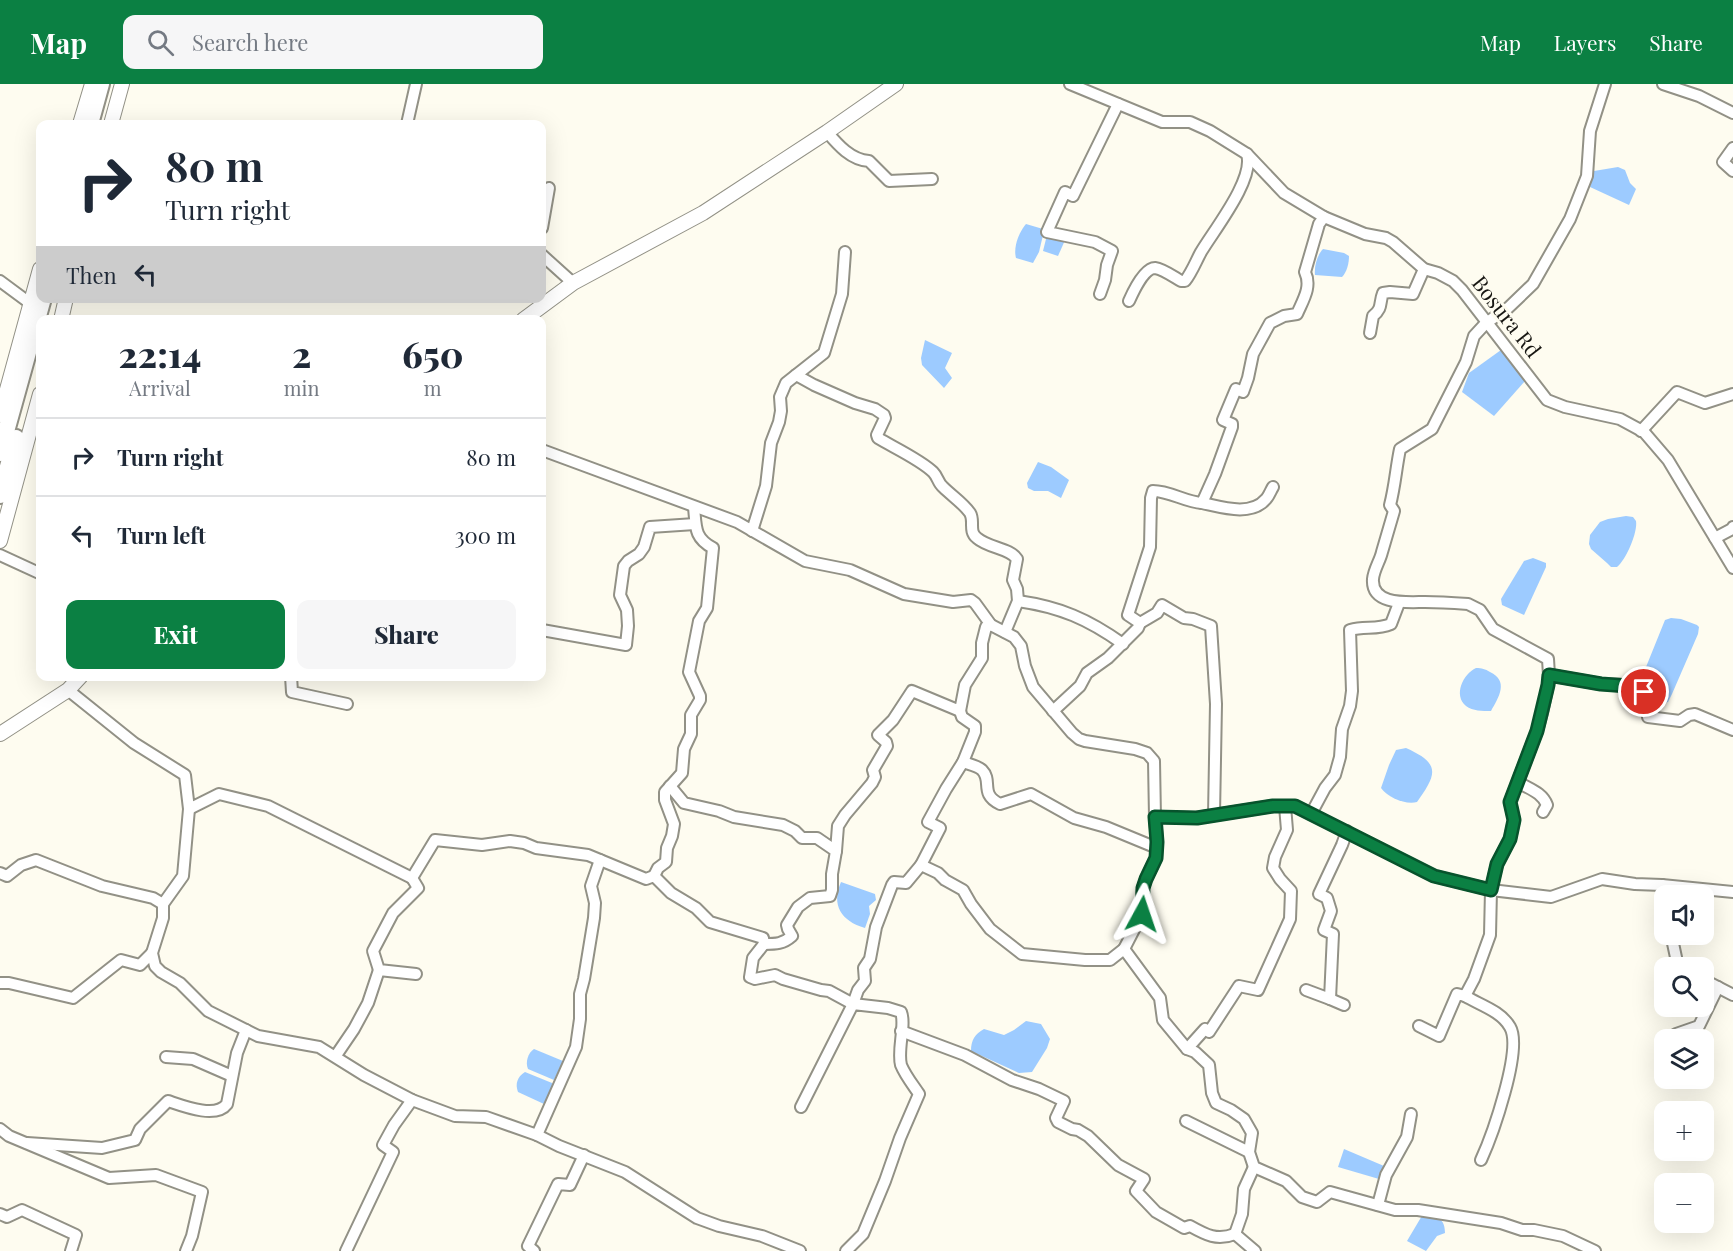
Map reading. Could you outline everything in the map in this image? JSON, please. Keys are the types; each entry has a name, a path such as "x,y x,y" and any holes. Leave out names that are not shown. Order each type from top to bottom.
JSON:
{"highway":[{"path":"91,120 101,84"},
{"path":"102,120 112,84"},
{"path":"0,453 37,303"},
{"path":"0,495 36,362"}],"main road":[{"path":"81,120 92,84"},
{"path":"112,120 122,84"},
{"path":"530,315 573,283 703,213 896,84"},
{"path":"0,415 36,303"},
{"path":"0,541 36,409"},
{"path":"0,734 68,690 76,681"}],"street":[{"path":"409,120 416,84"},
{"name":"Bosura Rd","path":"1070,84 1162,122 1190,122 1210,131 1247,154 1284,193 1324,217 1365,234 1386,238 1424,269 1453,281 1547,400 1565,407 1620,419 1641,431 1668,460 1733,568"},
{"path":"1465,996 1474,979 1490,935 1491,890 1497,864 1510,839 1514,820 1510,802 1539,722 1549,675 1548,659 1493,629 1475,606 1445,603 1399,603 1380,596 1373,580 1394,511 1390,505 1400,449 1432,429 1466,362 1474,336 1486,323 1508,308 1533,284 1570,219 1587,176 1590,131 1605,84"},
{"path":"1663,84 1699,96 1733,113"},
{"path":"1100,294 1112,251 1095,242 1047,232 1065,192 1073,196 1118,104"},
{"path":"827,132 840,148 850,155 870,161 889,181 932,179"},
{"path":"1733,148 1724,162 1733,171"},
{"path":"1129,301 1135,286 1146,272 1153,268 1185,281 1238,194 1247,169 1249,160 1247,154"},
{"path":"546,203 549,188"},
{"path":"1202,503 1232,427 1232,424 1223,420 1236,389 1243,392 1253,354 1270,323 1284,316 1297,314 1308,285 1305,272 1319,224 1324,217"},
{"path":"752,531 766,486 771,443 781,411 780,397 786,383 824,353 842,294 845,252"},
{"path":"546,259 573,283"},
{"path":"1370,333 1373,316 1382,304 1383,294 1390,292 1413,294 1424,269"},
{"path":"0,281 36,300"},
{"path":"796,375 884,415 878,438 933,472 942,486 972,516 974,536 1000,550 1013,554 1017,559 1013,580 1017,589 1018,601 1005,632"},
{"path":"1641,431 1677,392 1704,403 1733,394"},
{"path":"546,452 736,522 805,561 850,570 904,594 952,602 970,600 975,603 991,625 1014,638 1022,646 1025,666 1033,687 1079,739 1135,749 1147,753 1154,761 1156,858 1143,888 1142,914 1124,949 1110,960 1023,954 990,929 963,890 945,880 938,873 921,865"},
{"path":"1140,622 1128,615 1150,547 1153,491 1162,491 1193,502 1245,510 1256,507 1266,500 1273,487"},
{"path":"412,878 435,840 482,845 510,841 524,843 536,848 588,855 646,879 654,876 658,868 666,862 667,848 673,830 665,792 682,773 684,749 691,734 691,715 700,700 689,672 699,621 707,608 713,548 699,538 694,507"},
{"path":"546,631 626,645 627,610 620,595 624,566 644,548 650,527 695,524"},
{"path":"1715,538 1732,529 1733,526"},
{"path":"0,555 36,572"},
{"path":"1018,601 1045,605 1070,613 1092,623 1123,644"},
{"path":"1311,813 1335,775 1340,757 1342,729 1350,706 1352,691 1350,630 1361,627 1381,628 1391,624 1399,603"},
{"path":"1053,711 1080,686 1087,673 1108,658 1138,628 1140,622 1157,613 1162,605 1184,618 1211,626 1216,716 1214,815"},
{"path":"801,1107 858,990 865,981 864,968 870,959 876,927 892,885 894,882 906,883 921,865 940,828 928,822 963,762 972,741 975,726 962,717 960,711 965,685 982,658 982,643 986,627 991,625"},
{"path":"1549,675 1628,686 1644,692 1648,717 1680,721 1695,714 1733,730"},
{"path":"291,681 292,692 347,704"},
{"path":"68,690 134,743 185,775 189,809 183,876 163,904 163,918 152,953 154,966 180,983 208,1011 258,1036 320,1047 364,1076 412,1100 454,1116 486,1117 537,1135 625,1172 697,1218 719,1226 762,1236 800,1251"},
{"path":"764,944 780,944 787,940 792,936 787,925 798,907 810,898 830,896 838,826 872,783 873,770 887,746 878,735 893,720 912,691 960,711"},
{"path":"963,762 981,769 985,776 988,793 992,800 1000,804 1031,794 1074,818 1106,827 1156,848"},
{"path":"1518,782 1540,794 1547,805 1543,813"},
{"path":"670,786 684,803 734,817 783,825 795,831 802,838 817,838 836,851"},
{"path":"189,809 219,794 268,806 412,878 418,888 393,913 373,951 379,970 368,1003 337,1054"},
{"path":"1155,817 1197,818 1273,806 1295,806 1434,876 1491,890 1551,897 1602,879 1662,885"},
{"path":"1187,1049 1205,1029 1209,1032 1239,986 1258,990 1290,919 1291,891 1273,868 1275,857 1287,830 1285,806"},
{"path":"1330,999 1333,934 1324,930 1332,911 1327,898 1319,894 1347,831"},
{"path":"0,873 7,876 21,865 36,860 102,886 153,898 163,904"},
{"path":"537,1135 576,1047 580,1019 580,994 594,918 595,903 591,886 600,860"},
{"path":"654,876 671,892 696,908 710,922 763,938 764,944 753,958 750,977 755,979 775,975 783,980 829,991 853,1004 888,1008 901,1012 903,1017 901,1064 919,1094 862,1234 846,1251"},
{"path":"1714,890 1733,892"},
{"path":"1124,949 1160,998 1163,1020 1187,1049 1195,1052 1209,1065 1212,1093 1216,1103 1244,1119 1252,1133 1249,1152 1254,1167 1244,1189 1242,1214 1235,1234"},
{"path":"0,983 9,982 73,998 121,960 140,965 152,953"},
{"path":"379,970 416,974"},
{"path":"1714,985 1733,995"},
{"path":"1690,1029 1699,1026 1718,987"},
{"path":"1306,990 1344,1005"},
{"path":"1419,1026 1439,1036 1457,994 1499,1014 1511,1027 1513,1037 1507,1083 1499,1115 1481,1160"},
{"path":"27,1143 102,1149 135,1140 140,1129 168,1101 192,1109 214,1111 224,1109 237,1053 246,1030"},
{"path":"901,1031 965,1055 1012,1080 1064,1101 1056,1118 1058,1122 1078,1130 1118,1165 1144,1179 1136,1191 1156,1212 1185,1228 1190,1226 1208,1235 1224,1238 1235,1234"},
{"path":"166,1057 193,1059 231,1076"},
{"path":"346,1251 393,1152 383,1145 412,1100"},
{"path":"1378,1205 1386,1174 1407,1137 1411,1114"},
{"path":"1186,1122 1249,1152"},
{"path":"0,1129 9,1136 109,1178 156,1175 202,1192 192,1236 186,1251"},
{"path":"534,1251 528,1246 558,1184 570,1185 584,1155"},
{"path":"1254,1167 1286,1181 1302,1197 1317,1202 1330,1192 1395,1210 1418,1210 1501,1223 1522,1230 1563,1236 1595,1251"},
{"path":"0,1214 7,1217 22,1210 76,1236 71,1251"},
{"path":"1235,1234 1255,1251"}],"water":[{"path":"1618,167 1625,170 1630,183 1636,189 1629,205 1590,187 1594,171"},
{"path":"1026,224 1044,231 1039,252 1033,263 1016,258 1017,240"},
{"path":"1047,235 1066,238 1058,256 1043,251"},
{"path":"1323,249 1349,256 1342,277 1315,275 1316,261"},
{"path":"925,340 952,353 945,368 952,378 944,388 922,365 921,358"},
{"path":"1501,350 1525,381 1494,416 1462,392 1469,373"},
{"path":"1038,462 1051,467 1069,480 1061,498 1048,491 1034,491 1028,488 1027,483"},
{"path":"1626,516 1633,517 1636,521 1633,539 1617,567 1611,567 1591,549 1590,535 1600,522"},
{"path":"1533,558 1546,563 1546,567 1524,615 1502,605 1501,599 1524,561"},
{"path":"1681,619 1699,627 1672,694 1668,702 1661,704 1650,691 1646,667 1665,620"},
{"path":"1476,668 1487,670 1496,676 1501,685 1491,711 1469,708 1460,696 1461,685 1467,675"},
{"path":"1406,748 1426,759 1432,771 1428,784 1417,802 1398,800 1381,788 1396,750"},
{"path":"841,882 875,894 876,900 869,906 870,914 865,928 850,921 840,911 837,898"},
{"path":"1026,1021 1041,1024 1050,1039 1032,1072 1019,1073 971,1051 974,1038 984,1029 1004,1035"},
{"path":"534,1049 563,1061 554,1080 528,1069 528,1058"},
{"path":"525,1072 552,1083 553,1087 544,1104 518,1092 517,1081"},
{"path":"1344,1149 1384,1166 1379,1179 1338,1167"},
{"path":"1423,1214 1439,1219 1445,1228 1445,1233 1437,1236 1426,1251 1407,1241"}],"route":[{"path":"1142,914 1143,888 1156,858 1155,817 1197,818 1273,806 1295,806 1434,876 1491,890 1497,864 1510,839 1514,820 1510,802 1537,731 1549,675 1628,686 1644,692"}]}
